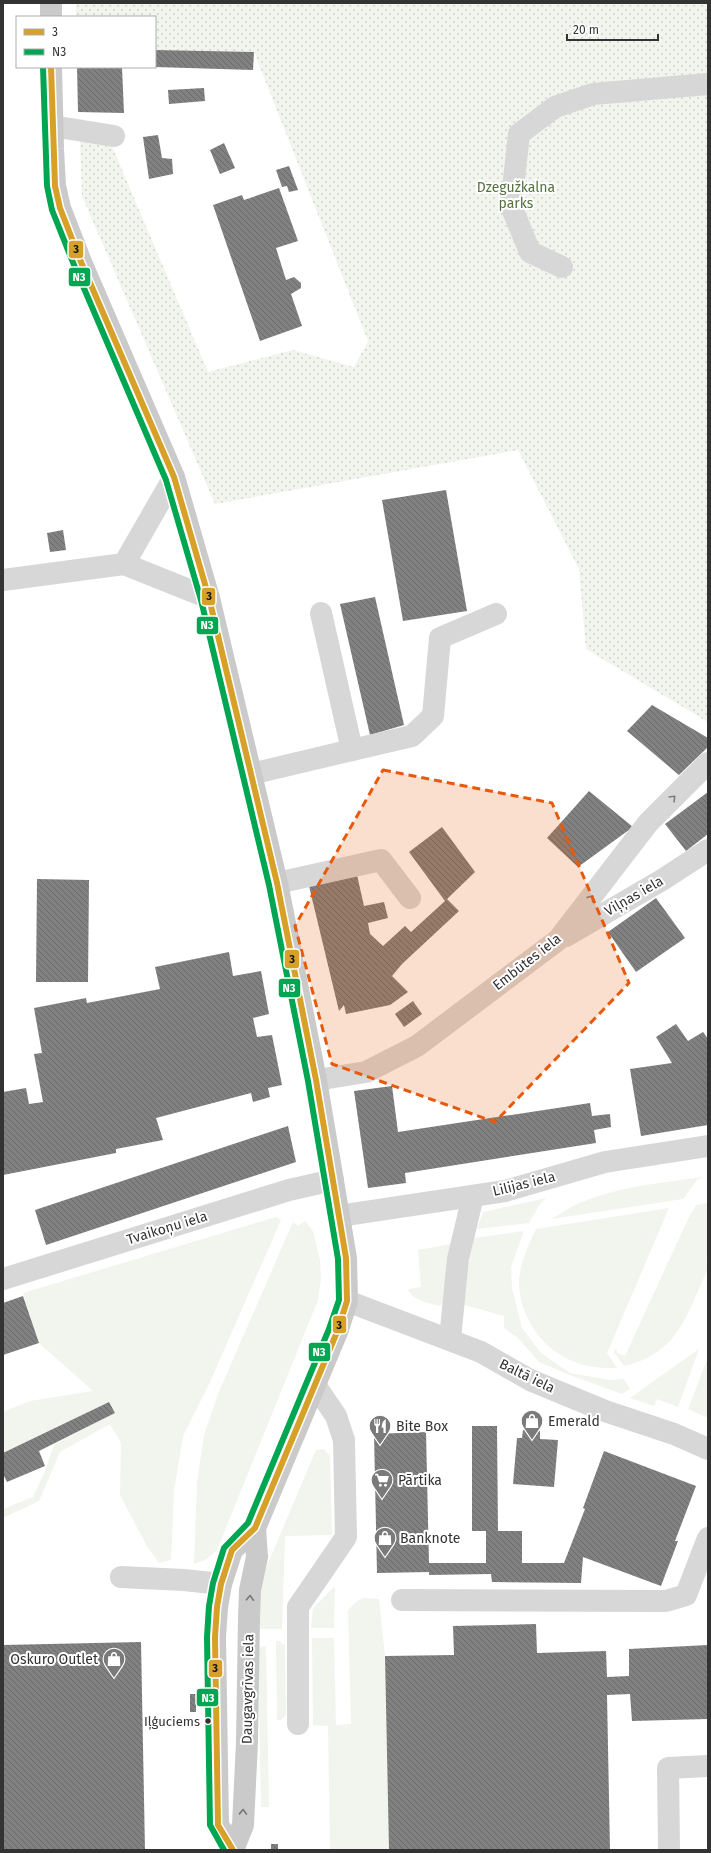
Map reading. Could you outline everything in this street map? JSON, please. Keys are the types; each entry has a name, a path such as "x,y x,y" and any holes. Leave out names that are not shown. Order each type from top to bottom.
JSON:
{"main road":[{"path":"50,3 51,16"},
{"name":"Daugavgrīvas iela","path":"51,68 55,186 60,208 81,262 174,477 209,598 277,883 316,1080 346,1258 347,1301 343,1316 256,1528 257,1557 250,1590 247,1742 242,1825 233,1850"},
{"name":"Daugavgrīvas iela","path":"233,1850 218,1825 215,1637 221,1584 232,1550 256,1528"}],"street":[{"path":"562,267 530,252 511,206 519,134 555,107 593,94 708,84"},
{"path":"52,126 114,136"},
{"path":"124,564 174,477"},
{"path":"3,580 124,564 209,598"},
{"path":"321,613 352,750"},
{"path":"251,774 412,736 433,716 440,638 496,614"},
{"name":"Embūtes iela","path":"316,1080 366,1072 417,1046 558,940 648,823 708,763"},
{"name":"Viļņas iela","path":"558,940 662,880 708,850"},
{"path":"277,883 381,860 410,898"},
{"name":"Lilijas iela","path":"339,1216 505,1191 605,1162 708,1146"},
{"name":"Tvaikoņu iela","path":"3,1279 289,1190 333,1180"},
{"path":"450,1340 458,1259 473,1196"},
{"name":"Baltā iela","path":"347,1301 481,1352 530,1380 605,1411 674,1434 708,1449"},
{"path":"298,1724 298,1607 346,1537 344,1440 336,1416 315,1385"},
{"path":"402,1600 666,1601 686,1595 708,1538"},
{"path":"121,1577 184,1580 221,1584"},
{"path":"669,1850 668,1768 708,1766"}],"highlighted area":[{"path":"383,770 552,803 629,983 495,1122 332,1064 295,926"}],"green space":[{"name":"Dzegužkalna parks","path":"76,3 708,3 708,722 586,649 579,569 518,450 215,504 82,196 80,139 111,144 208,372 293,350 354,367 368,341 254,52 156,50 156,16 76,16"},
{"path":"703,1177 697,1180 683,1199 551,1219 575,1205 606,1194 638,1186"},
{"path":"546,1198 540,1204 529,1223 477,1229 483,1212"},
{"path":"708,1203 708,1258 706,1263 708,1264 708,1269 687,1316 679,1330 658,1352 643,1360 624,1366 614,1352 615,1349 617,1350 617,1353 625,1356 688,1219 696,1205"},
{"path":"669,1208 607,1353 617,1368 596,1367 580,1364 563,1357 552,1349 535,1330 528,1319 520,1294 519,1281 521,1268 527,1248 536,1229"},
{"path":"276,1217 281,1220 210,1382 183,1436 174,1491 171,1560 159,1563 148,1548 120,1495 121,1443 110,1424 60,1452 39,1501 3,1518 3,1509 33,1497 45,1471 54,1445 115,1413 109,1402 3,1453 3,1412 30,1401 93,1391 39,1343 23,1293"},
{"path":"305,1221 313,1231 320,1260 321,1279 318,1300 217,1550 205,1560 194,1564 197,1483 204,1435 218,1394 293,1222 298,1226"},
{"path":"524,1231 511,1267 512,1288 522,1328 541,1353 570,1373 610,1380 624,1379 630,1389 622,1394 539,1362 518,1338 504,1328 504,1316 464,1305 474,1238"},
{"path":"450,1244 444,1300 440,1306 417,1299 408,1289 421,1287 418,1250"},
{"path":"699,1349 678,1407 657,1399 654,1406 630,1398"},
{"path":"708,1360 708,1418 688,1409"},
{"path":"323,1449 330,1455 332,1535 285,1536 282,1629 258,1629 261,1580 316,1450"},
{"path":"335,1586 334,1628 311,1628 313,1608"},
{"path":"364,1598 379,1599 385,1656 389,1850 330,1850 328,1726 313,1725 312,1638 334,1638 336,1725 351,1724 348,1610 356,1602"},
{"path":"276,1641 280,1641 283,1645 285,1644 286,1715 281,1720 277,1720"},
{"path":"266,1646 269,1807 261,1807 258,1647"}],"building":[{"path":"156,50 254,52 253,70 156,67"},
{"path":"77,68 122,68 124,113 78,112"},
{"path":"204,88 205,101 169,104 168,90"},
{"path":"158,135 162,158 172,159 173,174 149,179 143,137"},
{"path":"224,143 235,168 220,174 210,150"},
{"path":"289,166 298,190 289,192 287,186 282,187 276,170"},
{"path":"279,188 298,241 276,248 286,280 294,277 301,283 301,288 291,294 302,326 260,341 213,205 242,195 244,200"},
{"path":"446,490 467,611 403,621 382,500"},
{"path":"63,530 66,550 50,552 47,533"},
{"path":"375,597 404,725 370,735 340,604"},
{"path":"652,705 708,738 708,747 679,775 627,731"},
{"path":"589,791 633,827 578,867 547,838"},
{"path":"708,792 708,834 686,851 665,824"},
{"path":"442,827 475,872 447,899 459,911 402,964 392,976 408,992 390,1005 346,1014 344,1005 339,1011 309,886 357,875 364,906 384,902 388,918 368,923 370,934 383,946 405,926 411,932 445,901 409,852"},
{"path":"37,879 89,880 88,982 36,982"},
{"path":"656,898 685,938 636,972 608,932"},
{"path":"229,952 233,976 261,971 269,1014 253,1018 257,1037 272,1035 282,1085 268,1088 270,1097 253,1102 251,1093 156,1118 163,1140 116,1149 116,1153 3,1175 3,1092 26,1088 29,1104 43,1102 34,1054 42,1053 34,1008 86,998 87,1003 160,989 155,967"},
{"path":"413,1001 422,1014 404,1027 395,1014"},
{"path":"676,1024 688,1041 703,1032 708,1039 708,1125 641,1136 630,1069 672,1063 656,1037"},
{"path":"392,1086 398,1132 590,1103 592,1116 610,1114 611,1127 594,1130 596,1143 405,1173 406,1183 368,1188 354,1091"},
{"path":"288,1126 296,1162 46,1245 35,1210"},
{"path":"23,1296 39,1343 3,1355 3,1303"},
{"path":"109,1402 115,1413 39,1451 45,1466 7,1482 3,1474 3,1453"},
{"path":"472,1426 497,1426 498,1531 522,1531 522,1563 564,1563 585,1509 583,1508 604,1451 696,1486 675,1541 678,1541 661,1586 583,1557 581,1583 492,1582 491,1574 429,1575 429,1572 377,1573 374,1434 426,1432 429,1563 486,1563 486,1531 472,1531"},
{"path":"523,1430 540,1431 540,1439 558,1440 554,1487 513,1484 517,1438 522,1438"},
{"path":"536,1624 537,1653 606,1651 607,1677 629,1676 629,1649 708,1645 708,1719 632,1721 630,1694 607,1695 610,1850 389,1850 385,1656 454,1655 453,1626"},
{"path":"141,1642 145,1850 3,1850 3,1645"},
{"path":"190,1694 196,1694 196,1712 190,1712"},
{"path":"271,1844 278,1844 278,1850 271,1850"}],"transit line":[{"name":"N3","path":"43,68 47,186 52,210 166,480 201,600 269,885 308,1081 338,1259 339,1300 329,1329 248,1523 224,1548 213,1583 209,1606 207,1637 210,1825 224,1850"},
{"name":"3","path":"51,68 55,186 60,208 81,262 174,477 209,598 277,883 316,1080 346,1258 347,1301 337,1332 255,1528 232,1550 221,1584 217,1607 215,1637 218,1825 233,1850"}],"place":[{"name":"Emerald","path":"532,1440"},
{"name":"Bite Box","path":"380,1446"},
{"name":"Pārtika","path":"382,1500"},
{"name":"Banknote","path":"385,1558"},
{"name":"Oskuro Outlet","path":"114,1678"},
{"name":"Iļģuciems","path":"208,1721"}]}
